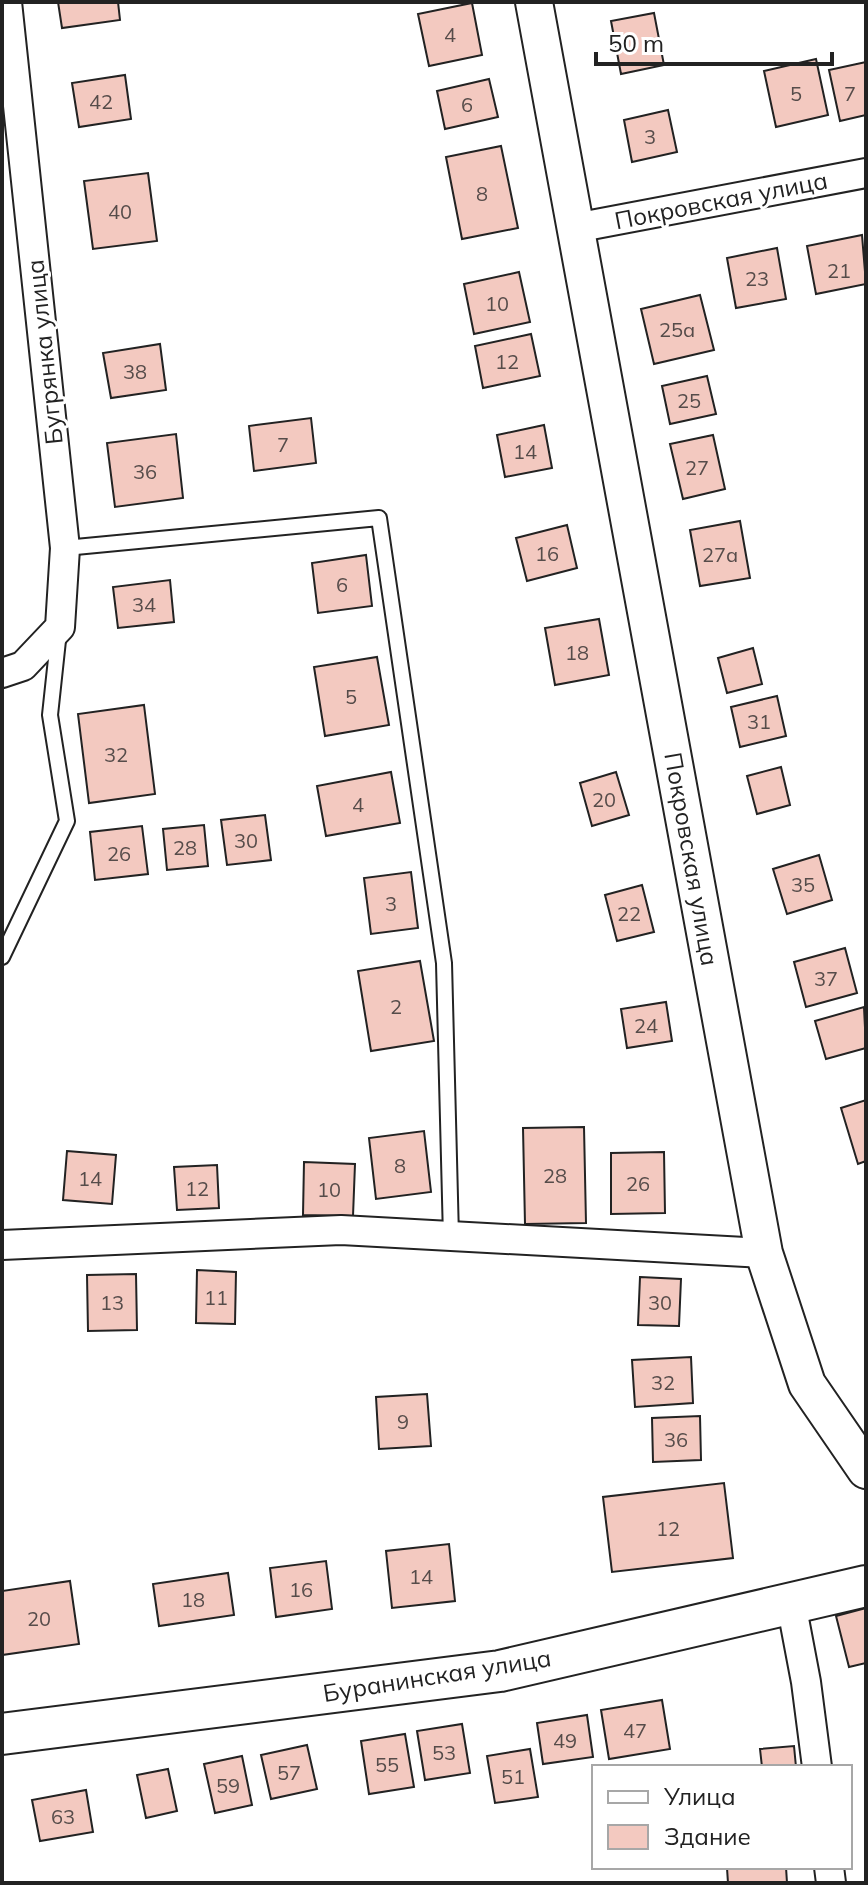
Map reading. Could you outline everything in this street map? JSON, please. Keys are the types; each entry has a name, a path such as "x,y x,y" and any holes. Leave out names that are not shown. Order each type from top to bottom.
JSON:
{"main road":[{"name":"Буранинская улица","path":"2,1734 500,1671 866,1586"}],"street":[{"name":"Бугрянка улица","path":"7,2 65,548 60,627"},
{"name":"Покровская улица","path":"534,2 764,1253 807,1384 866,1470"},
{"name":"Покровская улица","path":"575,228 866,173"},
{"path":"2,673 23,666 60,627"},
{"path":"2,1245 341,1230 764,1253"},
{"path":"791,1603 806,1682 817,1765"}],"lane":[{"path":"65,548 379,518 444,963 451,1237"},
{"path":"2,957 67,821 50,715 60,627"}],"building":[{"path":"58,2 118,2 120,20 62,28"},
{"path":"472,3 482,55 429,66 418,14"},
{"path":"654,13 664,65 621,74 611,21"},
{"path":"816,59 828,115 776,127 764,71"},
{"path":"866,62 866,115 840,121 829,70"},
{"path":"125,75 131,119 79,127 72,83"},
{"path":"489,79 498,117 445,129 437,91"},
{"path":"668,110 677,152 632,162 624,120"},
{"path":"501,146 518,228 462,239 446,157"},
{"path":"148,173 157,241 93,249 84,181"},
{"path":"862,235 866,284 816,294 807,246"},
{"path":"777,248 786,299 736,308 727,258"},
{"path":"519,272 530,322 474,334 464,284"},
{"path":"700,295 714,350 654,364 641,309"},
{"path":"531,334 540,376 483,388 475,346"},
{"path":"160,344 166,390 111,398 103,353"},
{"path":"707,376 716,414 670,424 662,386"},
{"path":"311,418 316,463 254,471 249,426"},
{"path":"544,425 552,468 505,477 497,435"},
{"path":"176,434 183,498 115,507 107,443"},
{"path":"713,435 725,489 683,499 670,444"},
{"path":"740,521 750,578 700,586 690,530"},
{"path":"567,525 577,568 527,581 516,538"},
{"path":"366,555 372,606 318,613 312,563"},
{"path":"170,580 174,622 118,628 113,587"},
{"path":"599,619 609,675 555,685 545,628"},
{"path":"753,648 762,684 727,693 718,658"},
{"path":"377,657 389,725 325,736 314,667"},
{"path":"777,696 786,736 740,747 731,707"},
{"path":"144,705 155,794 89,803 78,714"},
{"path":"781,767 790,805 757,814 747,776"},
{"path":"391,772 400,823 326,836 317,786"},
{"path":"616,772 629,815 592,826 580,783"},
{"path":"265,815 271,860 227,865 221,820"},
{"path":"204,825 208,866 167,870 163,829"},
{"path":"142,826 148,874 95,880 90,832"},
{"path":"819,855 832,900 787,914 773,869"},
{"path":"411,872 418,928 371,934 364,878"},
{"path":"642,885 654,932 617,941 605,895"},
{"path":"845,948 857,993 806,1007 794,962"},
{"path":"420,961 434,1041 371,1051 358,971"},
{"path":"666,1002 672,1041 627,1048 621,1009"},
{"path":"864,1007 866,1048 826,1059 815,1021"},
{"path":"866,1100 866,1161 858,1164 841,1108"},
{"path":"584,1127 586,1223 525,1224 523,1128"},
{"path":"424,1131 431,1192 376,1199 369,1138"},
{"path":"67,1151 116,1155 112,1204 63,1200"},
{"path":"664,1152 665,1213 611,1214 611,1153"},
{"path":"304,1162 355,1164 353,1216 303,1215"},
{"path":"217,1165 219,1208 177,1210 174,1167"},
{"path":"197,1270 236,1272 235,1324 196,1323"},
{"path":"136,1274 137,1330 88,1331 87,1275"},
{"path":"640,1277 681,1279 679,1326 638,1325"},
{"path":"691,1357 693,1403 635,1407 632,1360"},
{"path":"427,1394 431,1446 379,1449 376,1397"},
{"path":"700,1416 701,1460 653,1462 652,1418"},
{"path":"724,1483 733,1558 612,1572 603,1497"},
{"path":"449,1544 455,1601 392,1608 386,1551"},
{"path":"326,1561 332,1609 276,1617 270,1568"},
{"path":"228,1573 234,1615 159,1626 153,1584"},
{"path":"70,1581 79,1644 2,1655 2,1591"},
{"path":"866,1608 866,1663 849,1667 836,1616"},
{"path":"662,1700 670,1749 609,1759 601,1710"},
{"path":"587,1715 593,1757 543,1764 537,1723"},
{"path":"462,1724 470,1773 425,1780 417,1731"},
{"path":"405,1734 414,1787 369,1794 361,1741"},
{"path":"307,1745 317,1789 271,1799 261,1755"},
{"path":"794,1746 796,1765 762,1765 760,1749"},
{"path":"530,1749 538,1797 495,1803 487,1756"},
{"path":"242,1756 252,1805 215,1813 204,1764"},
{"path":"168,1769 177,1811 146,1818 137,1775"},
{"path":"86,1790 93,1832 40,1841 32,1800"},
{"path":"727,1869 786,1869 787,1883 728,1883"}]}
